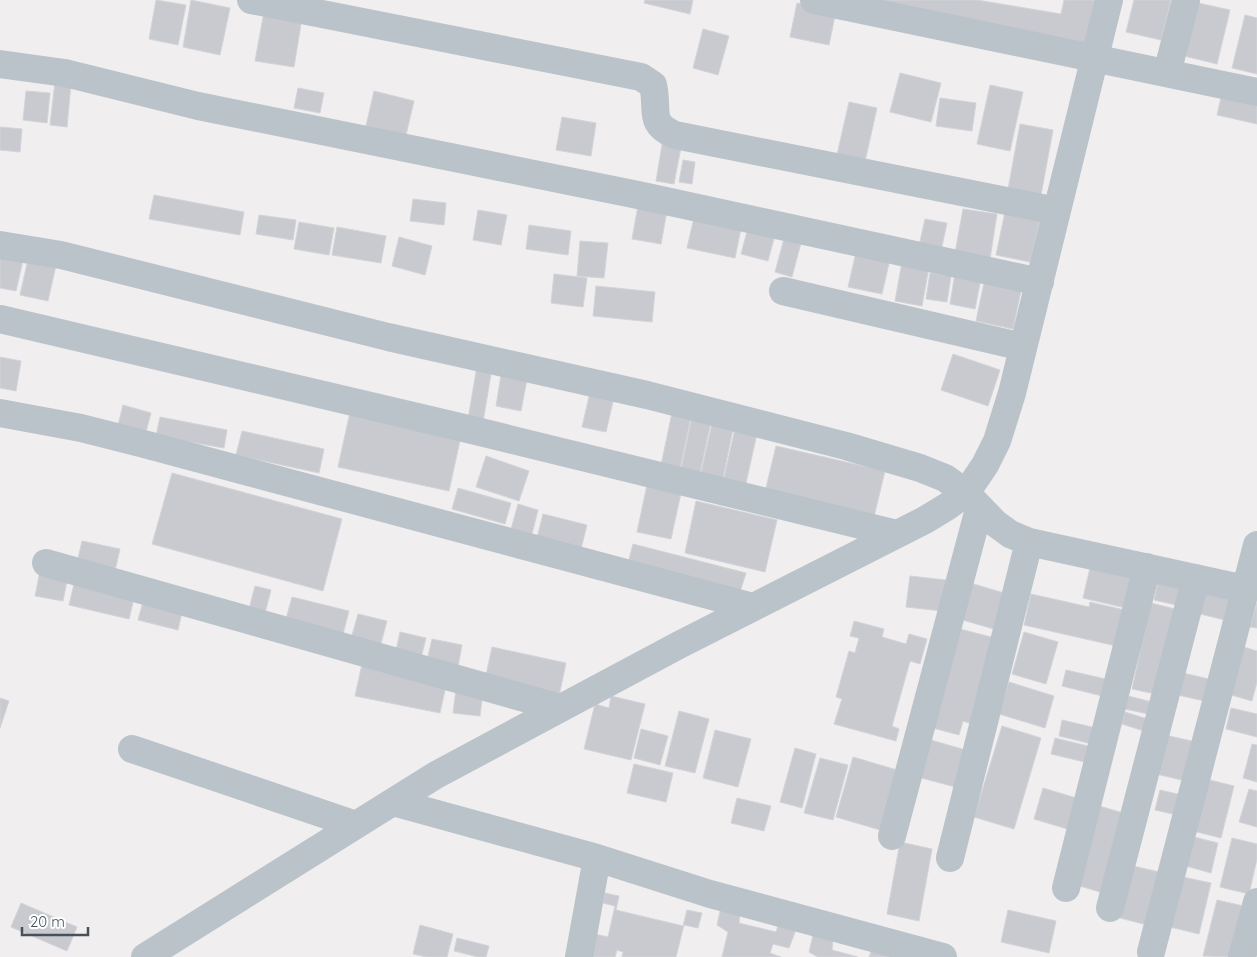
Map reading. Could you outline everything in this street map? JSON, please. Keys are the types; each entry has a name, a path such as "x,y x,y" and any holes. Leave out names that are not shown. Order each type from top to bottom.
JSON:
{"street":[{"path":"251,0 641,77 653,85 656,98 655,117 662,129 676,135 1057,211"},
{"path":"814,0 1257,92"},
{"path":"892,836 972,501 985,465 997,441 1012,393 1109,0"},
{"path":"1167,73 1186,0"},
{"path":"0,64 65,72 198,106 648,197 1040,282"},
{"path":"0,245 62,255 388,337 647,395 766,425 920,468 945,478 1010,534 1029,542 1246,589"},
{"path":"783,291 1024,347"},
{"path":"0,319 458,426 896,534"},
{"path":"0,413 81,428 144,444 753,607"},
{"path":"145,957 436,775 560,708 948,506 972,501"},
{"path":"950,858 1029,542"},
{"path":"1151,952 1257,545"},
{"path":"46,562 560,708"},
{"path":"1066,888 1147,568"},
{"path":"1110,908 1196,578"},
{"path":"132,749 356,825"},
{"path":"393,802 597,858 710,894 943,957"},
{"path":"579,957 597,858"},
{"path":"1242,957 1257,902"}],"building":[{"path":"156,0 186,5 178,45 149,39"},
{"path":"191,0 230,8 220,55 183,47"},
{"path":"645,0 693,0 690,14 644,3"},
{"path":"855,0 977,0 1061,14 1064,0 1095,0 1086,46"},
{"path":"1134,0 1171,0 1161,40 1126,32"},
{"path":"1189,1 1230,10 1217,64 1176,54"},
{"path":"797,3 836,11 829,45 790,37"},
{"path":"264,12 302,18 294,67 255,61"},
{"path":"1245,15 1257,18 1257,74 1232,68"},
{"path":"703,29 729,36 718,75 693,68"},
{"path":"900,73 941,83 931,122 890,112"},
{"path":"55,82 71,84 67,127 50,125"},
{"path":"990,85 1023,92 1010,151 977,144"},
{"path":"298,88 324,93 320,113 294,108"},
{"path":"26,91 50,93 47,123 23,120"},
{"path":"374,91 414,101 406,135 366,126"},
{"path":"1222,93 1257,101 1257,124 1217,115"},
{"path":"940,98 976,103 972,131 936,126"},
{"path":"849,102 877,108 864,166 836,159"},
{"path":"562,117 596,123 591,156 556,150"},
{"path":"1020,124 1053,130 1041,195 1008,189"},
{"path":"0,127 22,129 20,152 0,150"},
{"path":"663,139 682,142 674,184 656,181"},
{"path":"683,160 695,162 692,184 679,182"},
{"path":"154,195 244,212 240,235 149,219"},
{"path":"413,199 446,203 444,225 410,221"},
{"path":"639,200 668,205 661,244 632,239"},
{"path":"696,209 743,219 735,258 687,248"},
{"path":"963,209 997,214 990,259 955,253"},
{"path":"478,210 507,215 501,245 473,240"},
{"path":"1005,212 1040,220 1030,262 996,255"},
{"path":"259,215 296,220 293,240 256,234"},
{"path":"925,219 947,223 941,251 919,246"},
{"path":"299,222 334,228 329,255 294,249"},
{"path":"749,224 776,231 768,261 741,254"},
{"path":"529,225 571,231 568,255 526,249"},
{"path":"337,227 386,236 381,263 332,255"},
{"path":"785,235 802,239 792,277 775,272"},
{"path":"399,237 432,246 425,275 392,266"},
{"path":"580,241 608,243 604,278 577,276"},
{"path":"0,251 24,256 16,291 0,288"},
{"path":"856,252 890,259 882,294 848,287"},
{"path":"29,255 57,261 48,301 20,295"},
{"path":"902,262 929,267 922,306 895,301"},
{"path":"930,273 951,276 947,302 926,299"},
{"path":"955,273 981,278 975,309 950,304"},
{"path":"554,274 587,278 583,307 551,303"},
{"path":"985,278 1022,286 1013,329 976,321"},
{"path":"596,286 655,292 652,322 593,316"},
{"path":"953,354 1000,370 988,406 941,390"},
{"path":"0,357 21,361 16,391 0,388"},
{"path":"477,366 492,368 483,422 468,419"},
{"path":"502,369 528,374 521,411 496,406"},
{"path":"591,388 615,393 606,432 582,427"},
{"path":"123,405 151,413 146,432 118,425"},
{"path":"673,408 692,412 680,469 661,465"},
{"path":"350,412 461,436 449,491 338,467"},
{"path":"693,412 712,417 700,473 681,469"},
{"path":"160,417 227,430 224,448 156,436"},
{"path":"713,419 734,424 723,478 701,473"},
{"path":"736,424 758,429 746,483 724,478"},
{"path":"242,431 324,449 319,473 236,455"},
{"path":"776,446 885,471 874,517 765,492"},
{"path":"486,456 529,471 519,501 476,487"},
{"path":"172,473 342,519 323,591 152,544"},
{"path":"647,485 681,493 671,539 637,532"},
{"path":"458,488 511,503 505,524 452,509"},
{"path":"696,501 777,520 765,572 685,553"},
{"path":"518,504 538,510 532,534 511,529"},
{"path":"543,514 587,525 581,549 537,538"},
{"path":"82,541 120,549 114,575 76,567"},
{"path":"633,544 746,573 740,592 628,563"},
{"path":"1090,568 1134,579 1126,608 1083,598"},
{"path":"40,571 68,576 63,601 35,596"},
{"path":"910,576 946,580 942,611 906,607"},
{"path":"1159,578 1189,585 1185,607 1154,600"},
{"path":"75,580 135,594 129,619 69,605"},
{"path":"967,582 1014,596 1004,632 956,618"},
{"path":"255,586 271,590 264,617 248,613"},
{"path":"1203,586 1232,593 1225,620 1196,613"},
{"path":"1031,594 1089,607 1090,602 1133,612 1125,648 1024,625"},
{"path":"292,597 349,611 343,634 286,619"},
{"path":"144,598 183,608 178,630 138,620"},
{"path":"1151,603 1179,610 1160,695 1132,689"},
{"path":"1257,603 1257,628 1250,627"},
{"path":"358,614 387,621 380,647 351,639"},
{"path":"854,621 884,629 882,637 906,644 909,634 927,639 920,664 910,661 892,726 899,729 896,741 834,724 842,699 836,697 849,651 855,653 859,638 850,636"},
{"path":"960,629 995,638 972,724 963,721 959,735 933,728"},
{"path":"400,632 426,638 419,666 394,660"},
{"path":"1024,632 1058,642 1046,684 1012,674"},
{"path":"432,639 462,645 457,672 426,665"},
{"path":"1237,645 1257,651 1257,682 1252,701 1224,693"},
{"path":"492,647 566,663 559,696 485,680"},
{"path":"362,664 447,681 440,713 355,696"},
{"path":"1066,670 1110,680 1106,697 1062,686"},
{"path":"1183,673 1209,679 1204,701 1178,695"},
{"path":"1009,682 1054,696 1045,728 999,714"},
{"path":"456,689 483,692 480,716 453,713"},
{"path":"611,696 645,704 631,760 584,749 595,704 609,708"},
{"path":"1128,696 1156,703 1153,715 1125,709"},
{"path":"0,698 9,701 0,728"},
{"path":"1231,708 1257,714 1257,737 1226,729"},
{"path":"679,711 709,719 695,773 665,766"},
{"path":"1125,712 1151,720 1147,732 1122,724"},
{"path":"1062,720 1096,728 1092,744 1059,736"},
{"path":"1002,726 1041,738 1014,829 974,817"},
{"path":"641,729 668,736 660,765 634,758"},
{"path":"715,730 751,739 738,787 703,778"},
{"path":"1165,735 1196,742 1186,781 1156,774"},
{"path":"924,738 969,751 959,788 914,776"},
{"path":"1055,738 1096,748 1093,764 1051,754"},
{"path":"1252,744 1257,745 1257,782 1243,778"},
{"path":"795,748 816,754 802,808 780,802"},
{"path":"853,757 904,772 887,832 836,817"},
{"path":"820,758 848,765 833,820 804,813"},
{"path":"634,764 673,773 666,802 627,793"},
{"path":"1202,778 1234,786 1221,838 1189,830"},
{"path":"1043,788 1083,800 1074,831 1034,819"},
{"path":"1249,789 1257,791 1257,827 1239,822"},
{"path":"1160,790 1186,796 1181,816 1155,810"},
{"path":"737,798 771,806 764,831 731,823"},
{"path":"1096,805 1130,815 1107,894 1073,884"},
{"path":"1186,835 1218,843 1211,873 1179,864"},
{"path":"1232,838 1257,844 1257,859 1249,894 1220,887"},
{"path":"900,842 932,849 919,921 887,914"},
{"path":"1133,866 1168,874 1155,927 1120,918"},
{"path":"1183,877 1211,883 1199,934 1170,927"},
{"path":"605,893 619,896 616,910 683,926 687,910 702,913 698,928 684,925 676,957 622,957 623,952 617,950 615,957 585,957 590,933 608,937 615,906 603,903"},
{"path":"1217,900 1248,907 1235,957 1203,956"},
{"path":"21,903 77,927 67,951 11,927"},
{"path":"722,903 740,911 739,923 776,932 779,922 797,927 789,948 773,944 770,953 781,957 722,957 728,932 717,925"},
{"path":"1008,910 1056,921 1049,953 1001,942"},
{"path":"420,925 453,934 447,957 427,957 413,954"},
{"path":"814,931 833,938 832,950 858,957 818,957 809,952"},
{"path":"457,938 489,946 486,957 454,951"},
{"path":"872,949 889,954 888,957 869,957"}]}
